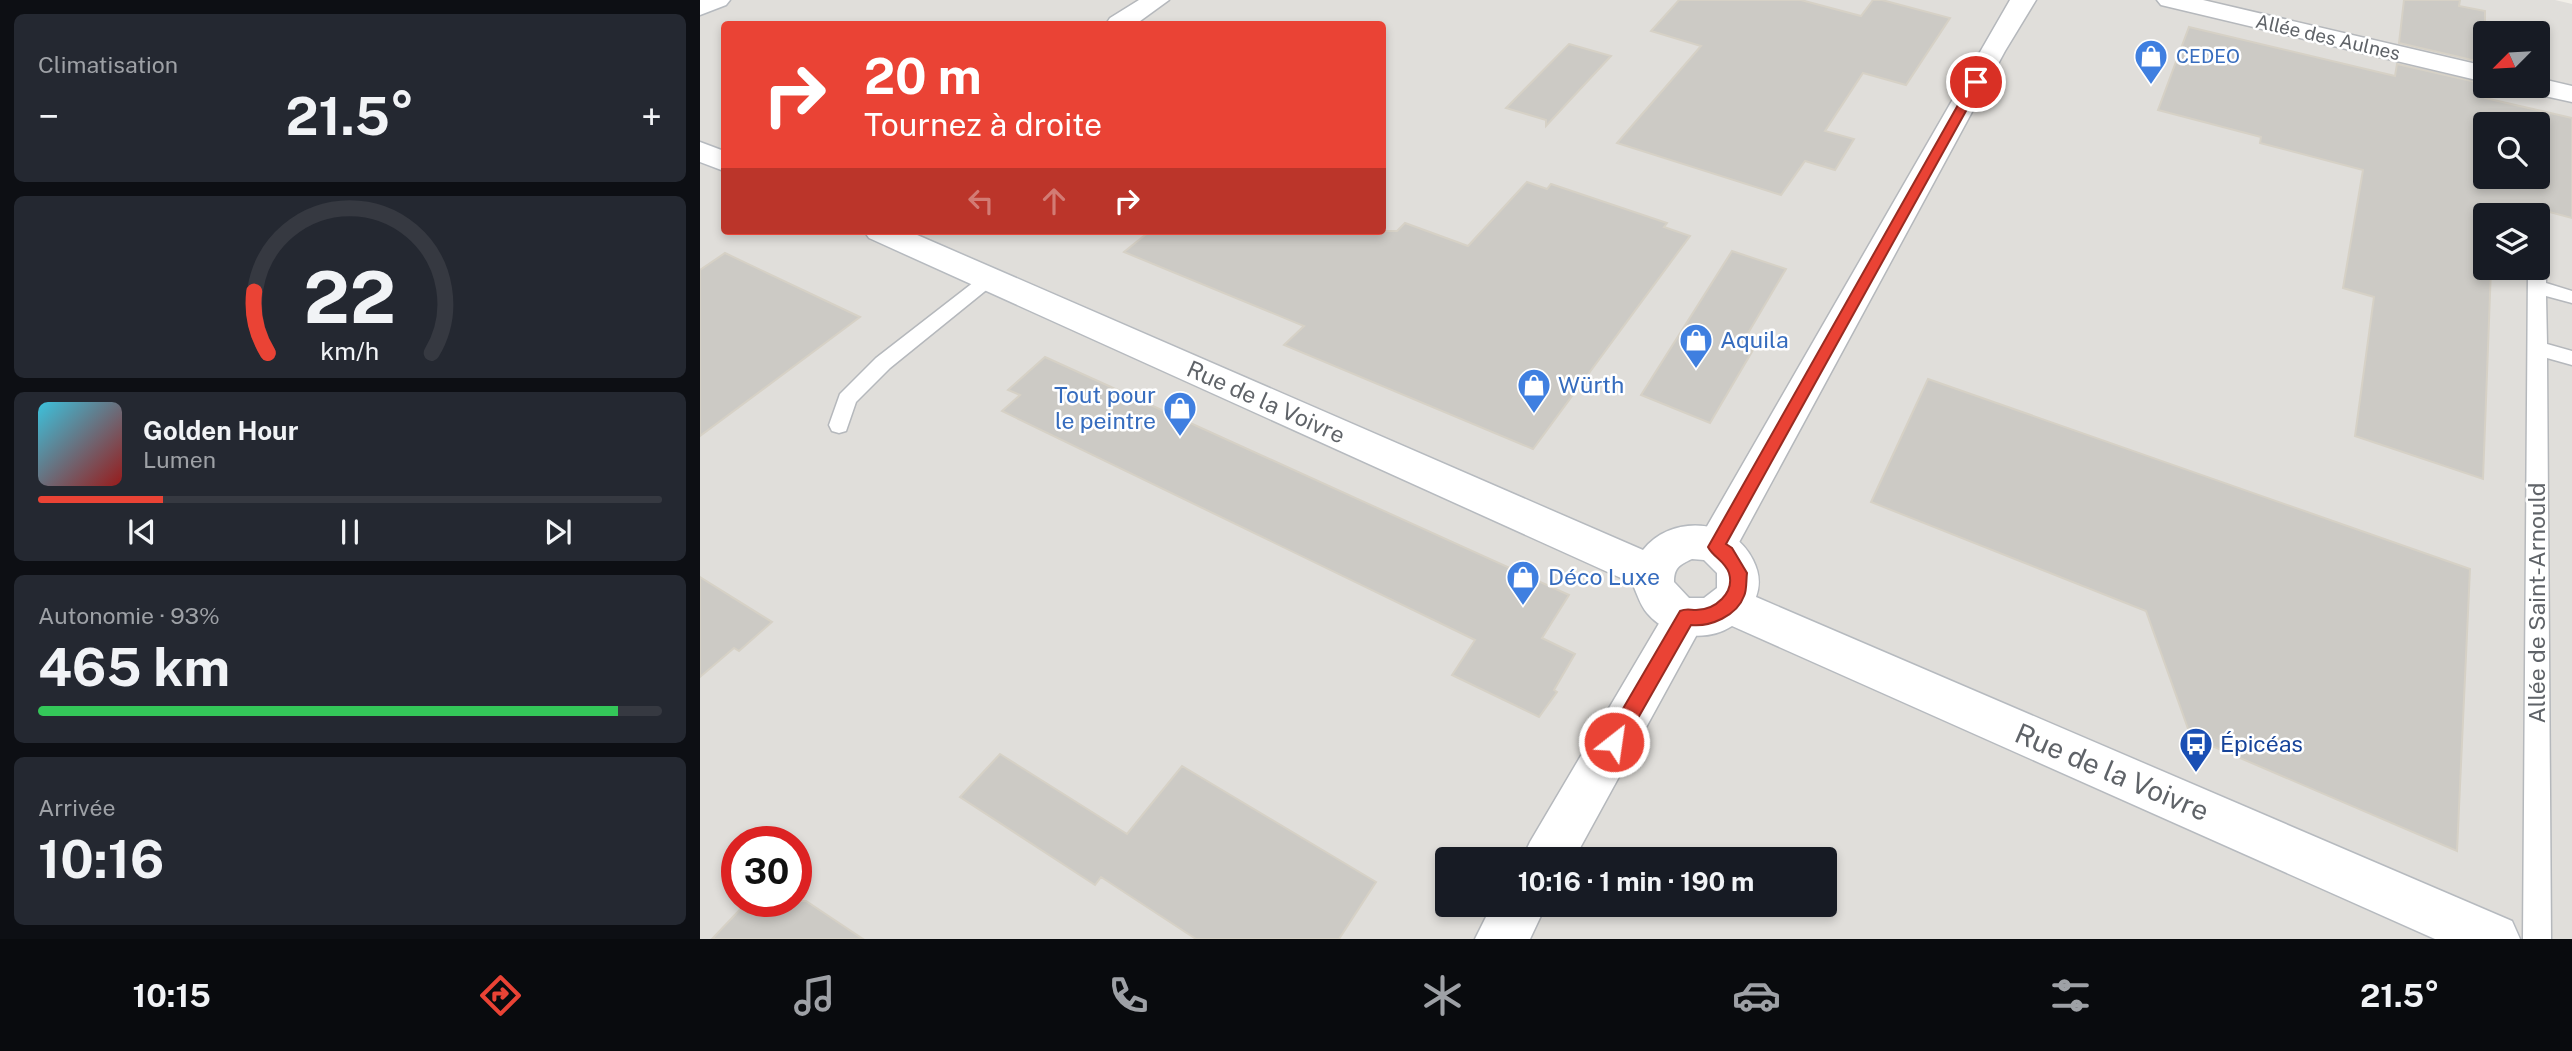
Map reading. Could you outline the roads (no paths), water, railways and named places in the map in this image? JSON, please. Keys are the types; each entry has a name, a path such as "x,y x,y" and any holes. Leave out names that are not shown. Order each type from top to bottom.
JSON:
{"street":[{"path":"700,7 717,0"},
{"path":"1124,21 1156,0"},
{"path":"1716,547 2023,0"},
{"name":"Allée des Aulnes","path":"2170,0 2473,71"},
{"path":"2550,89 2572,94"},
{"path":"700,151 721,161"},
{"name":"Rue de la Voivre","path":"889,235 1652,573"},
{"path":"1689,542 1716,547 1726,554 1739,573 1736,595 1730,605 1710,616 1686,616 1663,604 1652,584 1656,562 1676,545 1689,542"},
{"name":"Rue de la Voivre","path":"1730,605 2494,939"},
{"path":"1554,847 1686,616"},
{"path":"1501,939 1514,917"}],"lane":[{"path":"839,425 848,399 883,363 989,279"},
{"name":"Allée de Saint-Arnould","path":"2537,280 2537,939"},
{"path":"2541,280 2572,297"},
{"path":"2538,348 2572,358"}],"place":[{"name":"CEDEO","path":"2151,86"},
{"name":"Aquila","path":"1696,370"},
{"name":"Würth","path":"1534,415"},
{"name":"Tout pour le peintre","path":"1180,438"},
{"name":"Déco Luxe","path":"1523,607"},
{"name":"Épicéas","path":"2196,774"}]}
